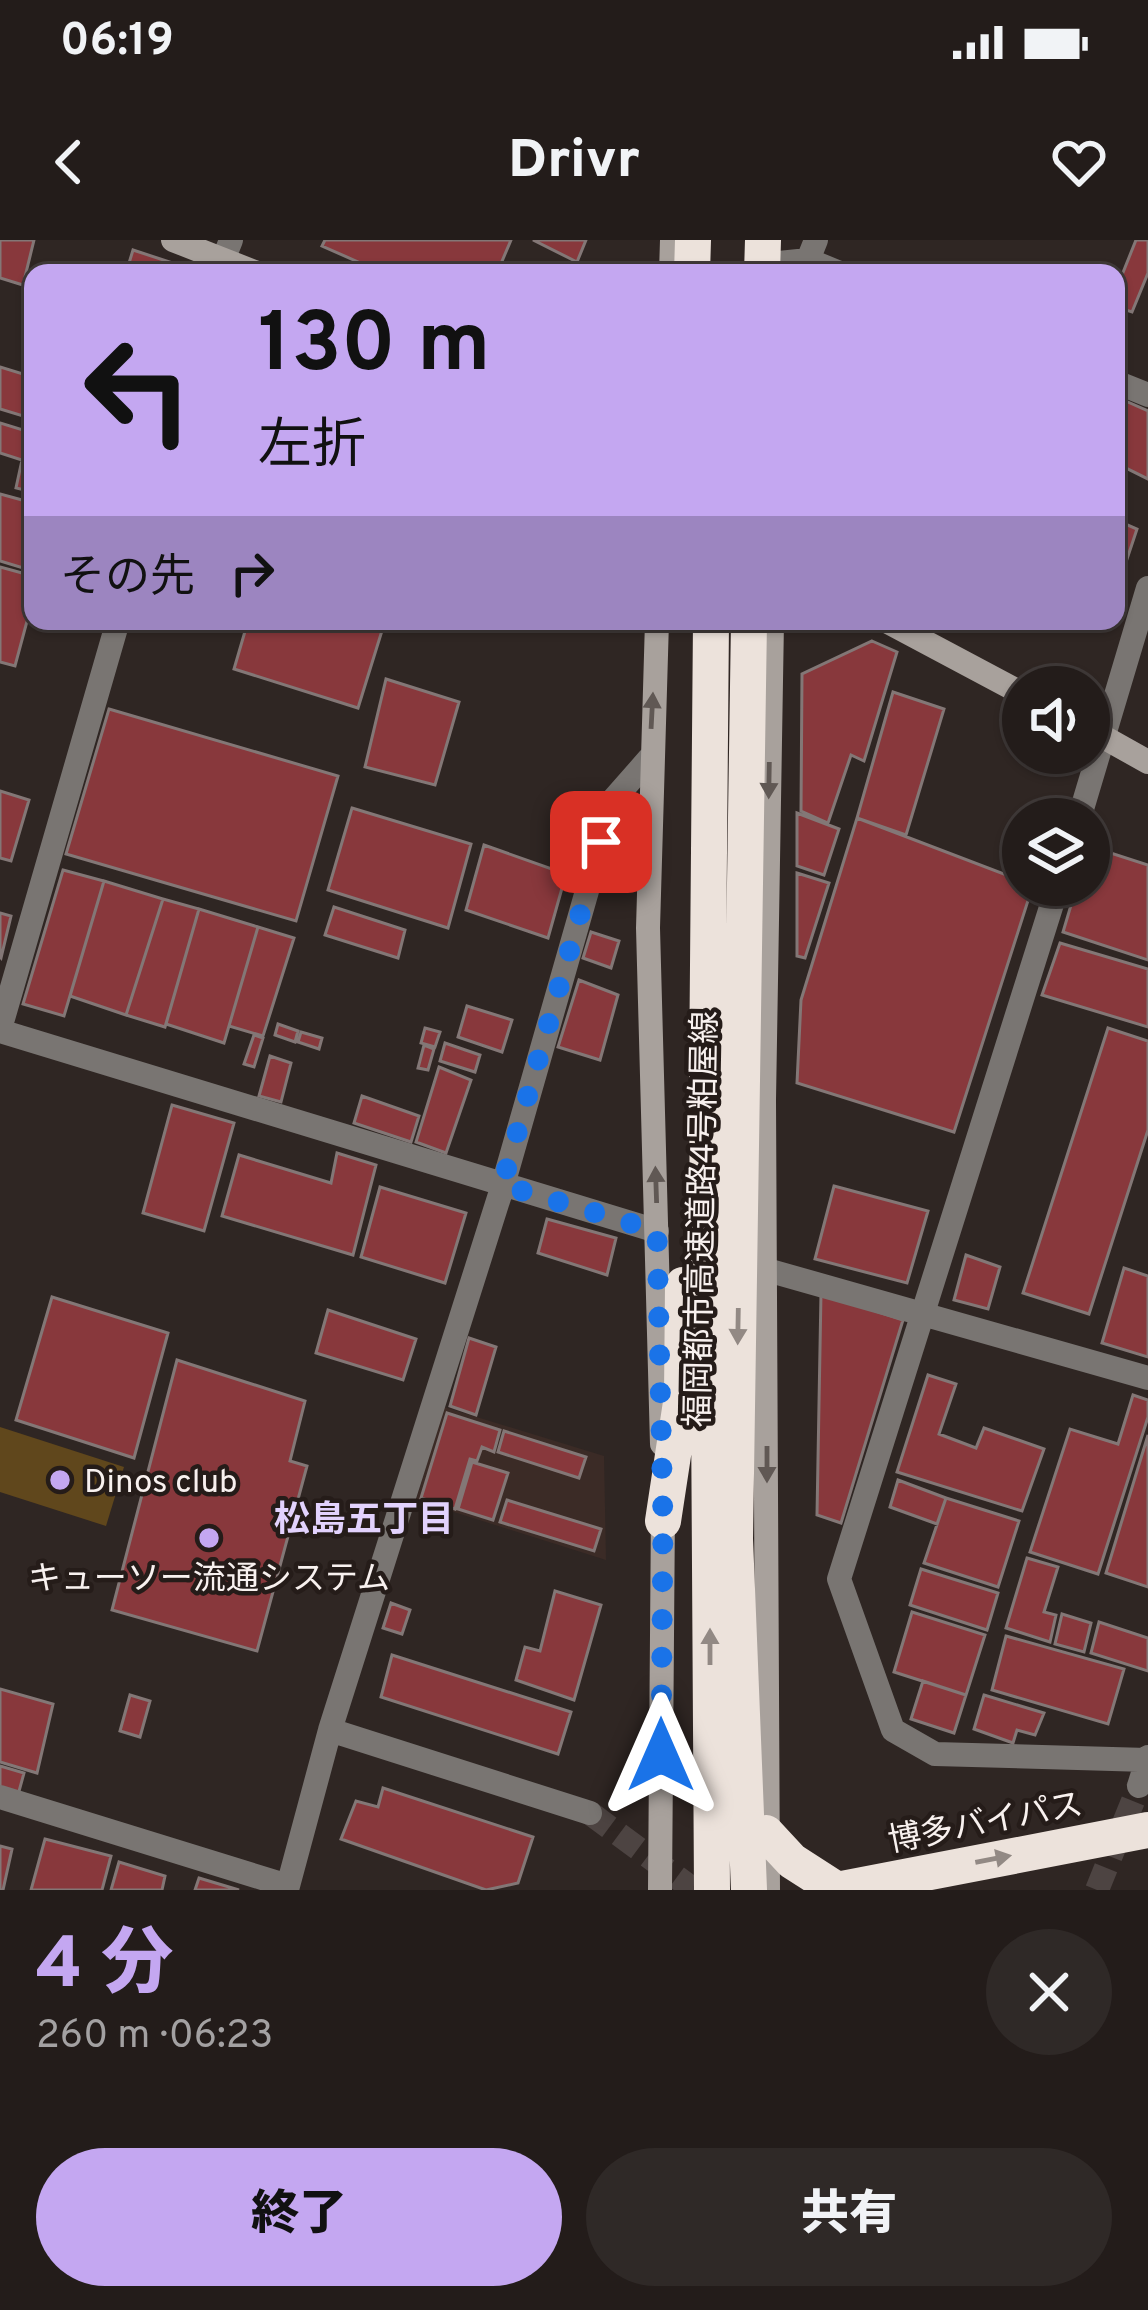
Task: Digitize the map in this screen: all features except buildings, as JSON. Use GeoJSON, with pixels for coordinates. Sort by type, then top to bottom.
{"type":"FeatureCollection","features":[{"type":"Feature","properties":{"kind":"highway"},"geometry":{"type":"LineString","coordinates":[[663,1521],[682,1396],[688,630]]}},
{"type":"Feature","properties":{"kind":"highway","name":"福岡都市高速道路4号粕屋線"},"geometry":{"type":"LineString","coordinates":[[711,630],[707,1129],[712,1890]]}},
{"type":"Feature","properties":{"kind":"highway","name":"福岡都市高速道路4号粕屋線"},"geometry":{"type":"LineString","coordinates":[[749,630],[735,1540],[749,1890]]}},
{"type":"Feature","properties":{"kind":"highway","name":"博多バイパス"},"geometry":{"type":"LineString","coordinates":[[837,1890],[1148,1830]]}},
{"type":"Feature","properties":{"kind":"highway"},"geometry":{"type":"LineString","coordinates":[[766,1833],[793,1861],[837,1890]]}},
{"type":"Feature","properties":{"kind":"street"},"geometry":{"type":"LineString","coordinates":[[173,240],[224,257]]}},
{"type":"Feature","properties":{"kind":"street"},"geometry":{"type":"LineString","coordinates":[[773,258],[812,250]]}},
{"type":"Feature","properties":{"kind":"street"},"geometry":{"type":"LineString","coordinates":[[1110,696],[1148,588]]}},
{"type":"Feature","properties":{"kind":"street"},"geometry":{"type":"LineString","coordinates":[[115,630],[0,1030],[657,1231]]}},
{"type":"Feature","properties":{"kind":"street"},"geometry":{"type":"LineString","coordinates":[[656,630],[647,928],[663,1521],[660,1890]]}},
{"type":"Feature","properties":{"kind":"street"},"geometry":{"type":"LineString","coordinates":[[768,1890],[764,1100],[772,630]]}},
{"type":"Feature","properties":{"kind":"street"},"geometry":{"type":"LineString","coordinates":[[903,630],[1002,683]]}},
{"type":"Feature","properties":{"kind":"street"},"geometry":{"type":"LineString","coordinates":[[1110,740],[1148,762]]}},
{"type":"Feature","properties":{"kind":"street"},"geometry":{"type":"LineString","coordinates":[[0,1797],[287,1888],[330,1730],[502,1185],[613,800],[649,759]]}},
{"type":"Feature","properties":{"kind":"street"},"geometry":{"type":"LineString","coordinates":[[1051,906],[839,1579],[893,1730],[935,1754],[1148,1758],[1139,1786]]}},
{"type":"Feature","properties":{"kind":"street"},"geometry":{"type":"LineString","coordinates":[[767,1270],[923,1310],[1148,1378]]}},
{"type":"Feature","properties":{"kind":"street"},"geometry":{"type":"LineString","coordinates":[[330,1730],[590,1814]]}},
{"type":"Feature","properties":{"kind":"shaded area"},"geometry":{"type":"Polygon","coordinates":[[[444,1407],[604,1456],[606,1560],[416,1500],[444,1407]]]}},
{"type":"Feature","properties":{"kind":"shaded area","name":"Dinos club"},"geometry":{"type":"Polygon","coordinates":[[[0,1427],[124,1467],[106,1526],[0,1492],[0,1427]]]}},
{"type":"Feature","properties":{"kind":"tunnel"},"geometry":{"type":"LineString","coordinates":[[1097,1890],[1139,1786]]}},
{"type":"Feature","properties":{"kind":"tunnel"},"geometry":{"type":"LineString","coordinates":[[590,1813],[694,1890]]}},
{"type":"Feature","properties":{"kind":"place","name":"Dinos club"},"geometry":{"type":"Point","coordinates":[60,1480]}},
{"type":"Feature","properties":{"kind":"place","name":"キューソー流通システム"},"geometry":{"type":"Point","coordinates":[209,1538]}},
{"type":"Feature","properties":{"kind":"district","name":"松島五丁目"},"geometry":{"type":"Point","coordinates":[364,1518]}},
{"type":"Feature","properties":{"kind":"route"},"geometry":{"type":"LineString","coordinates":[[601,842],[502,1185],[657,1231],[663,1521],[661,1755]]}}]}
